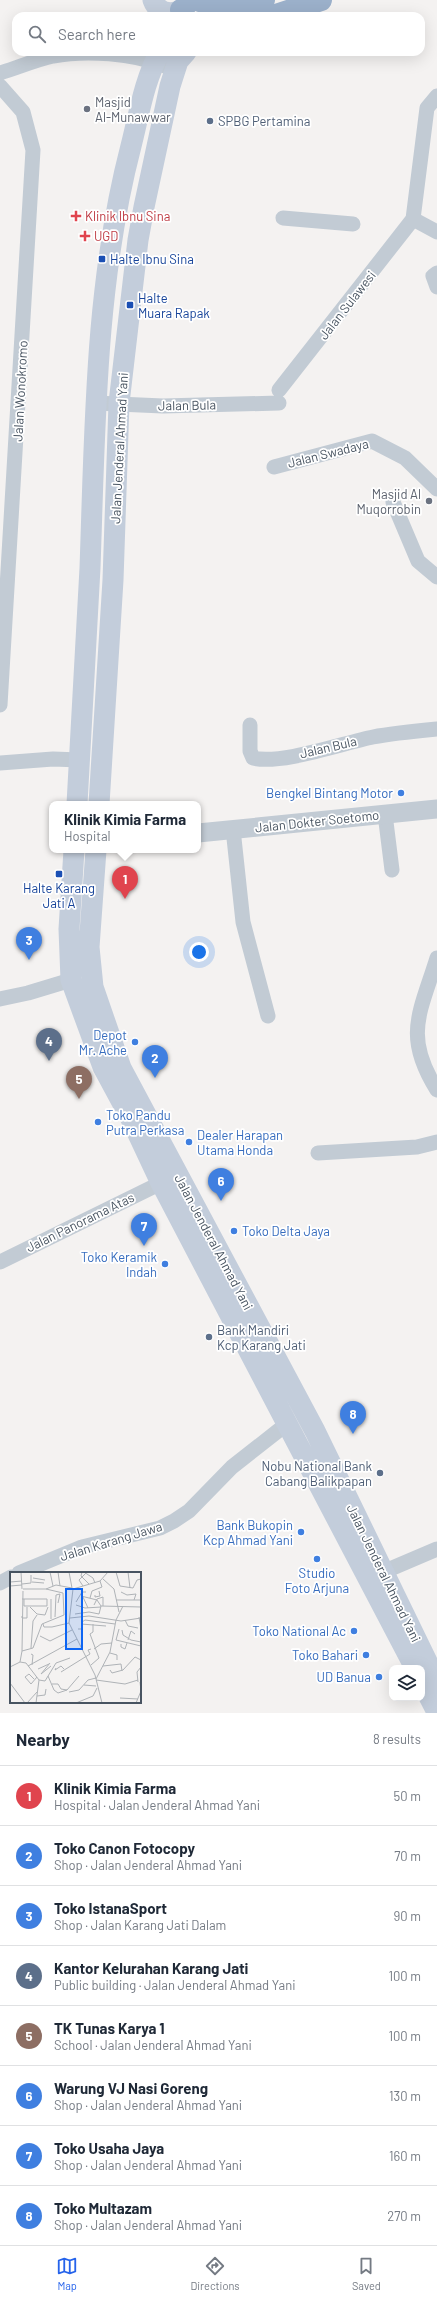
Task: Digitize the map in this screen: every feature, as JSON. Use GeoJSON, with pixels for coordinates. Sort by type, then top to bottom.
{"type":"FeatureCollection","features":[{"type":"Feature","properties":{"kind":"highway"},"geometry":{"type":"LineString","coordinates":[[226,12],[264,0]]}},
{"type":"Feature","properties":{"kind":"highway"},"geometry":{"type":"LineString","coordinates":[[285,12],[321,0]]}},
{"type":"Feature","properties":{"kind":"highway"},"geometry":{"type":"LineString","coordinates":[[188,7],[217,12]]}},
{"type":"Feature","properties":{"kind":"main road"},"geometry":{"type":"LineString","coordinates":[[152,0],[158,9],[164,12]]}},
{"type":"Feature","properties":{"kind":"main road"},"geometry":{"type":"LineString","coordinates":[[152,0],[153,12]]}},
{"type":"Feature","properties":{"kind":"main road"},"geometry":{"type":"LineString","coordinates":[[178,12],[188,7]]}},
{"type":"Feature","properties":{"kind":"main road","name":"Jalan Jenderal Ahmad Yani"},"geometry":{"type":"LineString","coordinates":[[77,801],[95,403],[106,274],[118,201],[129,152],[156,56]]}},
{"type":"Feature","properties":{"kind":"main road","name":"Jalan Jenderal Ahmad Yani"},"geometry":{"type":"LineString","coordinates":[[99,801],[112,580],[118,403],[138,240],[174,69],[182,56]]}},
{"type":"Feature","properties":{"kind":"main road","name":"Jalan Jenderal Ahmad Yani"},"geometry":{"type":"LineString","coordinates":[[74,853],[69,929],[71,980],[103,1067],[131,1119],[161,1183],[288,1423],[412,1665]]}},
{"type":"Feature","properties":{"kind":"main road","name":"Jalan Jenderal Ahmad Yani"},"geometry":{"type":"LineString","coordinates":[[96,853],[89,947],[93,986],[121,1068],[316,1431],[437,1682]]}},
{"type":"Feature","properties":{"kind":"main road"},"geometry":{"type":"LineString","coordinates":[[425,1688],[437,1712]]}},
{"type":"Feature","properties":{"kind":"street"},"geometry":{"type":"LineString","coordinates":[[0,73],[52,56]]}},
{"type":"Feature","properties":{"kind":"street"},"geometry":{"type":"LineString","coordinates":[[157,56],[174,69]]}},
{"type":"Feature","properties":{"kind":"street","name":"Jalan Wonokromo"},"geometry":{"type":"LineString","coordinates":[[0,86],[24,112],[33,150],[0,705]]}},
{"type":"Feature","properties":{"kind":"street"},"geometry":{"type":"LineString","coordinates":[[437,96],[427,108],[413,219],[437,232]]}},
{"type":"Feature","properties":{"kind":"street"},"geometry":{"type":"LineString","coordinates":[[283,218],[353,224]]}},
{"type":"Feature","properties":{"kind":"street","name":"Jalan Sulawesi"},"geometry":{"type":"LineString","coordinates":[[279,396],[413,219]]}},
{"type":"Feature","properties":{"kind":"street"},"geometry":{"type":"LineString","coordinates":[[437,273],[433,276],[437,287]]}},
{"type":"Feature","properties":{"kind":"street","name":"Jalan Bula"},"geometry":{"type":"LineString","coordinates":[[95,403],[163,406],[279,396]]}},
{"type":"Feature","properties":{"kind":"street","name":"Jalan Swadaya"},"geometry":{"type":"LineString","coordinates":[[274,467],[372,441],[405,458],[437,488]]}},
{"type":"Feature","properties":{"kind":"street"},"geometry":{"type":"LineString","coordinates":[[393,502],[416,558],[437,577]]}},
{"type":"Feature","properties":{"kind":"street","name":"Jalan Bula"},"geometry":{"type":"LineString","coordinates":[[250,725],[250,752],[253,758],[258,759],[280,758],[375,737],[437,729]]}},
{"type":"Feature","properties":{"kind":"street"},"geometry":{"type":"LineString","coordinates":[[0,763],[80,760]]}},
{"type":"Feature","properties":{"kind":"street","name":"Jalan Dokter Soetomo"},"geometry":{"type":"LineString","coordinates":[[201,833],[437,809]]}},
{"type":"Feature","properties":{"kind":"street"},"geometry":{"type":"LineString","coordinates":[[385,814],[392,870]]}},
{"type":"Feature","properties":{"kind":"street"},"geometry":{"type":"LineString","coordinates":[[233,829],[243,922],[268,1016]]}},
{"type":"Feature","properties":{"kind":"street"},"geometry":{"type":"LineString","coordinates":[[437,958],[431,997],[416,1026],[422,1063],[437,1090]]}},
{"type":"Feature","properties":{"kind":"street"},"geometry":{"type":"LineString","coordinates":[[0,998],[28,993],[71,980]]}},
{"type":"Feature","properties":{"kind":"street"},"geometry":{"type":"LineString","coordinates":[[318,1153],[417,1147],[437,1142]]}},
{"type":"Feature","properties":{"kind":"street","name":"Jalan Panorama Atas"},"geometry":{"type":"LineString","coordinates":[[0,1262],[161,1183]]}},
{"type":"Feature","properties":{"kind":"street","name":"Jalan Karang Jawa"},"geometry":{"type":"LineString","coordinates":[[21,1572],[82,1547],[160,1528],[189,1511],[232,1467],[288,1423]]}},
{"type":"Feature","properties":{"kind":"street"},"geometry":{"type":"LineString","coordinates":[[384,1572],[437,1549]]}},
{"type":"Feature","properties":{"kind":"street"},"geometry":{"type":"LineString","coordinates":[[0,1583],[10,1578]]}},
{"type":"Feature","properties":{"kind":"place","name":"Masjid Al-Munawwar"},"geometry":{"type":"Point","coordinates":[87,109]}},
{"type":"Feature","properties":{"kind":"place","name":"SPBG Pertamina"},"geometry":{"type":"Point","coordinates":[210,121]}},
{"type":"Feature","properties":{"kind":"place","name":"Klinik Ibnu Sina"},"geometry":{"type":"Point","coordinates":[76,216]}},
{"type":"Feature","properties":{"kind":"place","name":"UGD"},"geometry":{"type":"Point","coordinates":[85,236]}},
{"type":"Feature","properties":{"kind":"place","name":"Halte Ibnu Sina"},"geometry":{"type":"Point","coordinates":[102,259]}},
{"type":"Feature","properties":{"kind":"place","name":"Halte Muara Rapak"},"geometry":{"type":"Point","coordinates":[130,305]}},
{"type":"Feature","properties":{"kind":"place","name":"Masjid Al Muqorrobin"},"geometry":{"type":"Point","coordinates":[429,501]}},
{"type":"Feature","properties":{"kind":"place","name":"Bengkel Bintang Motor"},"geometry":{"type":"Point","coordinates":[401,793]}},
{"type":"Feature","properties":{"kind":"place","name":"Halte Karang Jati A"},"geometry":{"type":"Point","coordinates":[59,874]}},
{"type":"Feature","properties":{"kind":"place","name":"Klinik Kimia Farma"},"geometry":{"type":"Point","coordinates":[125,899]}},
{"type":"Feature","properties":{"kind":"place","name":"Toko IstanaSport"},"geometry":{"type":"Point","coordinates":[29,960]}},
{"type":"Feature","properties":{"kind":"place","name":"Depot Mr. Ache"},"geometry":{"type":"Point","coordinates":[135,1042]}},
{"type":"Feature","properties":{"kind":"place","name":"Kantor Kelurahan Karang Jati"},"geometry":{"type":"Point","coordinates":[49,1061]}},
{"type":"Feature","properties":{"kind":"place","name":"Toko Canon Fotocopy"},"geometry":{"type":"Point","coordinates":[155,1078]}},
{"type":"Feature","properties":{"kind":"place","name":"TK Tunas Karya 1"},"geometry":{"type":"Point","coordinates":[79,1099]}},
{"type":"Feature","properties":{"kind":"place","name":"Toko Pandu Putra Perkasa"},"geometry":{"type":"Point","coordinates":[98,1122]}},
{"type":"Feature","properties":{"kind":"place","name":"Dealer Harapan Utama Honda"},"geometry":{"type":"Point","coordinates":[189,1142]}},
{"type":"Feature","properties":{"kind":"place","name":"Warung VJ Nasi Goreng"},"geometry":{"type":"Point","coordinates":[221,1201]}},
{"type":"Feature","properties":{"kind":"place","name":"Toko Delta Jaya"},"geometry":{"type":"Point","coordinates":[234,1231]}},
{"type":"Feature","properties":{"kind":"place","name":"Toko Usaha Jaya"},"geometry":{"type":"Point","coordinates":[144,1246]}},
{"type":"Feature","properties":{"kind":"place","name":"Toko Keramik Indah"},"geometry":{"type":"Point","coordinates":[165,1264]}},
{"type":"Feature","properties":{"kind":"place","name":"Bank Mandiri Kcp Karang Jati"},"geometry":{"type":"Point","coordinates":[209,1337]}},
{"type":"Feature","properties":{"kind":"place","name":"Toko Multazam"},"geometry":{"type":"Point","coordinates":[353,1434]}},
{"type":"Feature","properties":{"kind":"place","name":"Nobu National Bank Cabang Balikpapan"},"geometry":{"type":"Point","coordinates":[380,1473]}},
{"type":"Feature","properties":{"kind":"place","name":"Bank Bukopin Kcp Ahmad Yani"},"geometry":{"type":"Point","coordinates":[301,1532]}},
{"type":"Feature","properties":{"kind":"place","name":"Studio Foto Arjuna"},"geometry":{"type":"Point","coordinates":[317,1559]}},
{"type":"Feature","properties":{"kind":"place","name":"Toko National Ac"},"geometry":{"type":"Point","coordinates":[354,1631]}},
{"type":"Feature","properties":{"kind":"place","name":"Toko Bahari"},"geometry":{"type":"Point","coordinates":[366,1655]}},
{"type":"Feature","properties":{"kind":"place","name":"UD Banua"},"geometry":{"type":"Point","coordinates":[379,1677]}}]}
